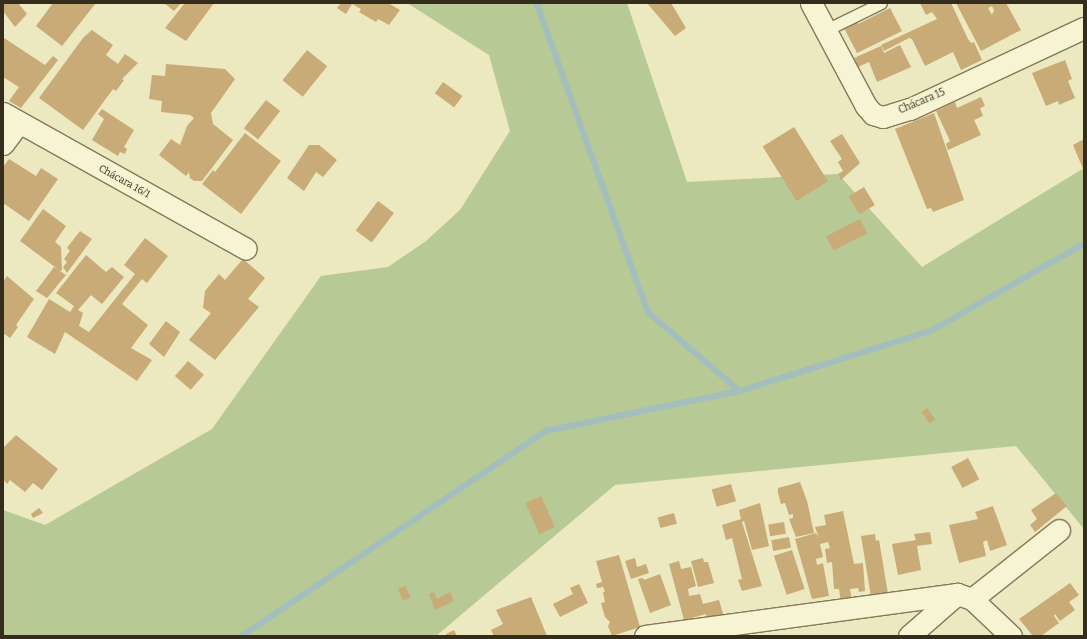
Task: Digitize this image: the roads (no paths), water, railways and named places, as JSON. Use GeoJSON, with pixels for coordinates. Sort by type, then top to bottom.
{"type":"FeatureCollection","features":[{"type":"Feature","properties":{"kind":"street","name":"Chácara 15"},"geometry":{"type":"LineString","coordinates":[[811,3],[866,106],[873,114],[883,116],[910,108],[1084,28]]}},
{"type":"Feature","properties":{"kind":"street"},"geometry":{"type":"LineString","coordinates":[[3,144],[11,118]]}},
{"type":"Feature","properties":{"kind":"street","name":"Chácara 16/1"},"geometry":{"type":"LineString","coordinates":[[11,118],[246,249]]}},
{"type":"Feature","properties":{"kind":"street"},"geometry":{"type":"LineString","coordinates":[[909,636],[1059,530]]}},
{"type":"Feature","properties":{"kind":"street"},"geometry":{"type":"LineString","coordinates":[[645,636],[965,597],[1011,636]]}},
{"type":"Feature","properties":{"kind":"lane"},"geometry":{"type":"LineString","coordinates":[[826,30],[881,3]]}},
{"type":"Feature","properties":{"kind":"waterway"},"geometry":{"type":"LineString","coordinates":[[537,3],[648,312],[740,391]]}},
{"type":"Feature","properties":{"kind":"waterway"},"geometry":{"type":"LineString","coordinates":[[242,636],[546,431],[740,391],[933,330],[1084,244]]}}]}
